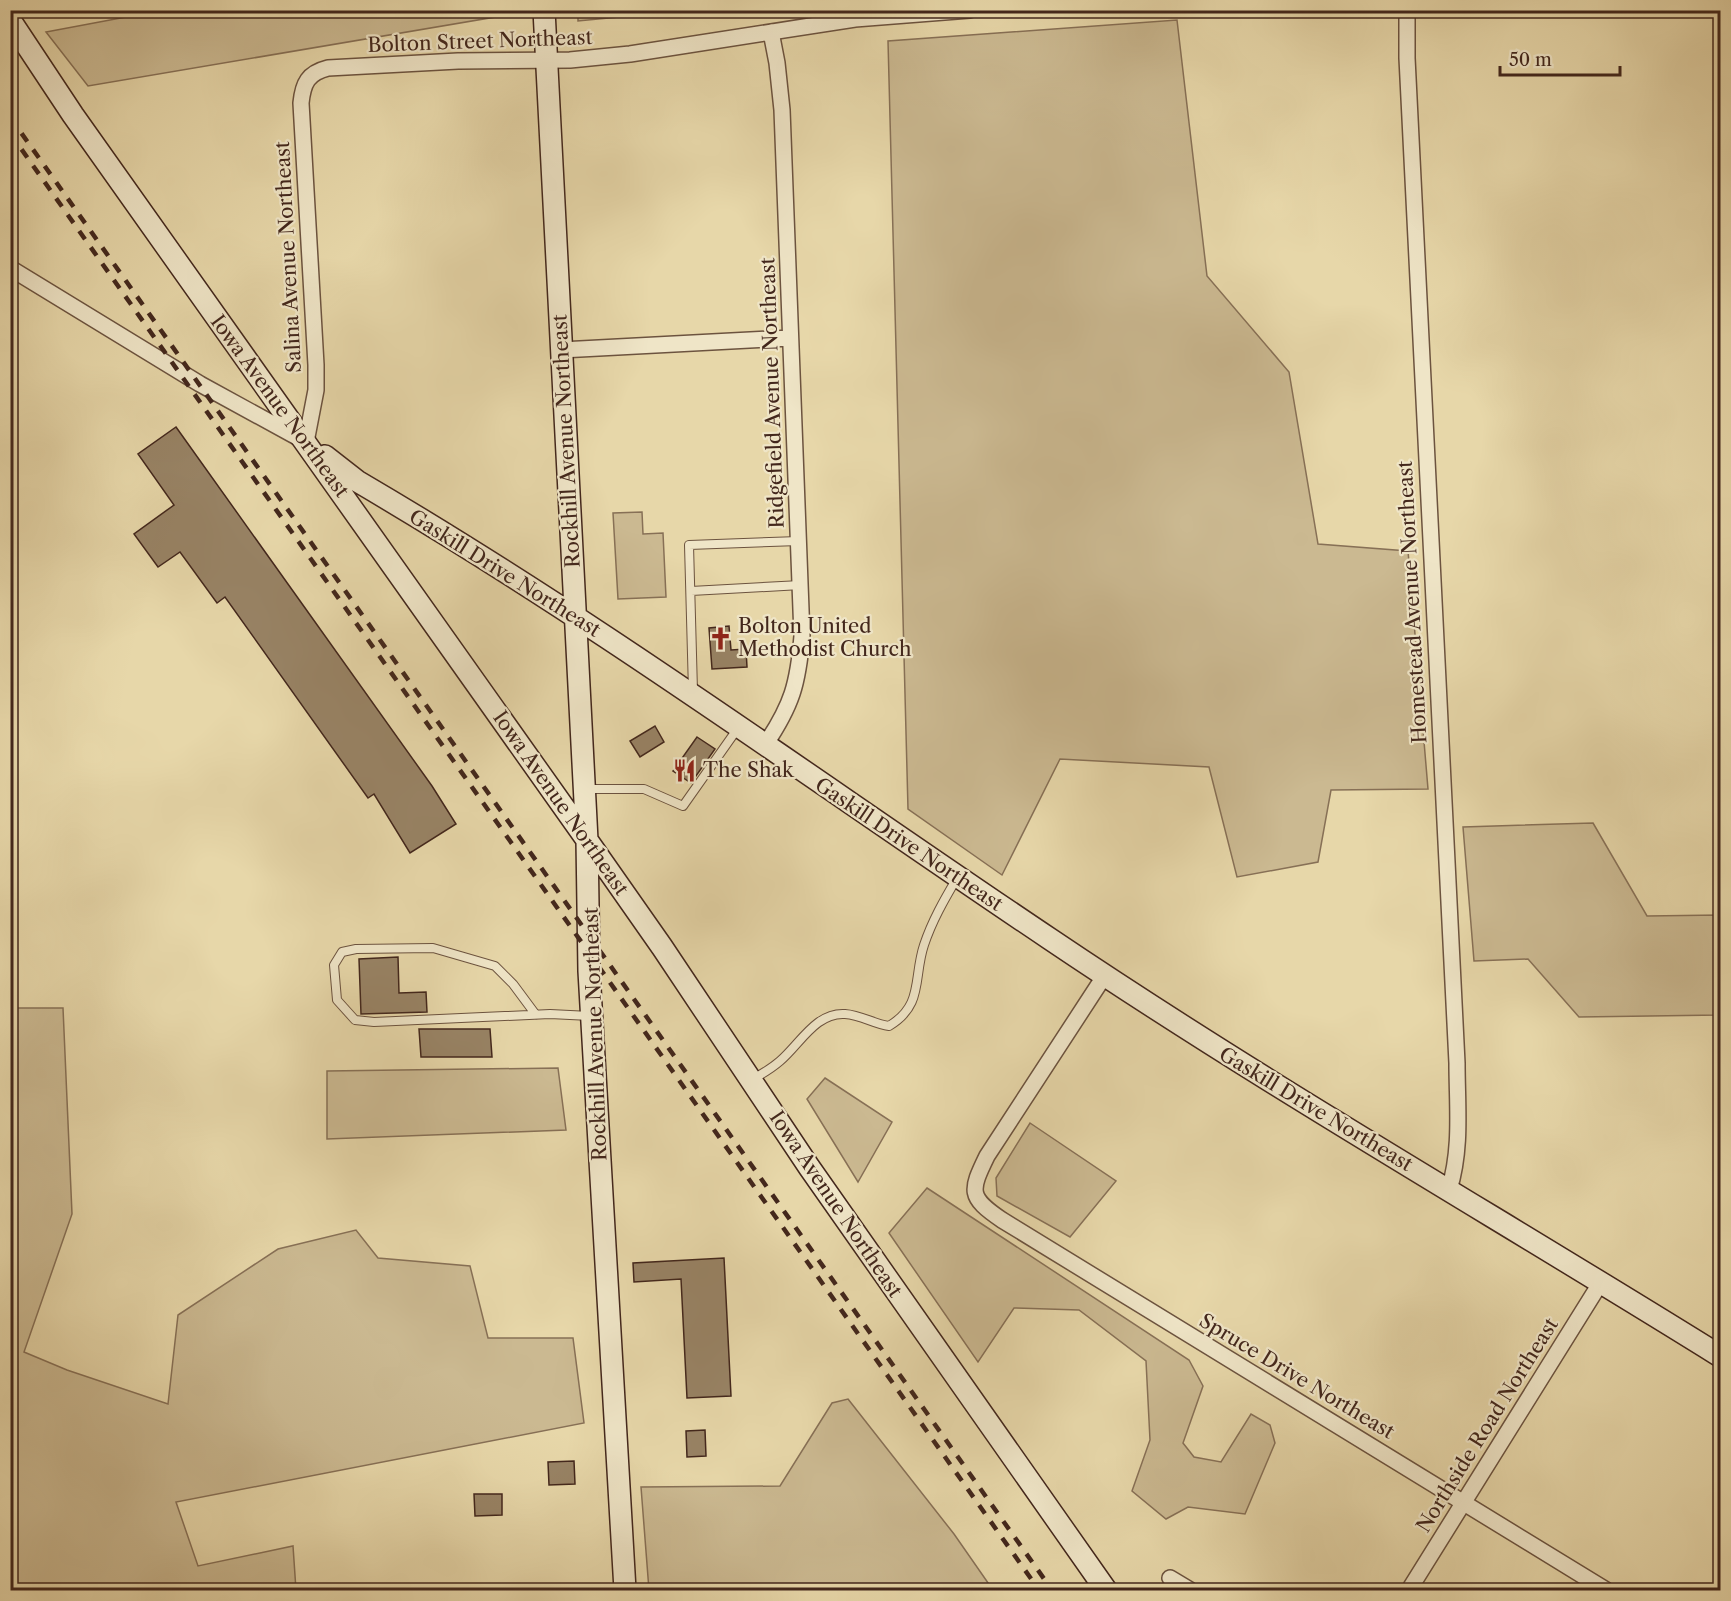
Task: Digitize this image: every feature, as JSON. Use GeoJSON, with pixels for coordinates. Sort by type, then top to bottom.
{"type":"FeatureCollection","features":[{"type":"Feature","properties":{"kind":"main road","name":"Rockhill Avenue Northeast"},"geometry":{"type":"LineString","coordinates":[[544,10],[587,840],[591,1017],[625,1590]]}},
{"type":"Feature","properties":{"kind":"main road","name":"Iowa Avenue Northeast"},"geometry":{"type":"LineString","coordinates":[[10,20],[73,114],[587,840],[940,1355],[1106,1590]]}},
{"type":"Feature","properties":{"kind":"main road","name":"Gaskill Drive Northeast"},"geometry":{"type":"LineString","coordinates":[[306,442],[357,481],[575,617],[958,877],[1244,1065],[1720,1356]]}},
{"type":"Feature","properties":{"kind":"street","name":"Bolton Street Northeast"},"geometry":{"type":"LineString","coordinates":[[313,73],[328,68],[458,61],[546,60],[630,54],[855,19],[970,10]]}},
{"type":"Feature","properties":{"kind":"street","name":"Homestead Avenue Northeast"},"geometry":{"type":"LineString","coordinates":[[1407,10],[1407,58],[1457,1063],[1458,1149],[1449,1190]]}},
{"type":"Feature","properties":{"kind":"street","name":"Ridgefield Avenue Northeast"},"geometry":{"type":"LineString","coordinates":[[765,745],[790,704],[800,671],[802,636],[782,110],[771,32]]}},
{"type":"Feature","properties":{"kind":"street","name":"Salina Avenue Northeast"},"geometry":{"type":"LineString","coordinates":[[306,442],[316,390],[316,365],[301,103],[303,87],[313,73]]}},
{"type":"Feature","properties":{"kind":"street","name":"Gaskill Drive Northeast"},"geometry":{"type":"LineString","coordinates":[[10,268],[200,384],[306,442]]}},
{"type":"Feature","properties":{"kind":"street"},"geometry":{"type":"LineString","coordinates":[[561,350],[790,338]]}},
{"type":"Feature","properties":{"kind":"street","name":"Spruce Drive Northeast"},"geometry":{"type":"LineString","coordinates":[[1105,975],[987,1156],[975,1180],[974,1190],[977,1198],[986,1209],[1002,1220],[1606,1590]]}},
{"type":"Feature","properties":{"kind":"street","name":"Northside Road Northeast"},"geometry":{"type":"LineString","coordinates":[[1409,1590],[1601,1282]]}},
{"type":"Feature","properties":{"kind":"street"},"geometry":{"type":"LineString","coordinates":[[1170,1578],[1190,1590]]}},
{"type":"Feature","properties":{"kind":"lane"},"geometry":{"type":"LineString","coordinates":[[693,696],[689,545],[799,541]]}},
{"type":"Feature","properties":{"kind":"lane"},"geometry":{"type":"LineString","coordinates":[[690,591],[801,585]]}},
{"type":"Feature","properties":{"kind":"lane"},"geometry":{"type":"LineString","coordinates":[[583,789],[644,789],[682,806],[739,727]]}},
{"type":"Feature","properties":{"kind":"lane"},"geometry":{"type":"LineString","coordinates":[[751,1081],[780,1061],[795,1044],[827,1016],[844,1013],[889,1026],[897,1022],[911,1007],[923,947],[942,902],[958,877]]}},
{"type":"Feature","properties":{"kind":"lane"},"geometry":{"type":"LineString","coordinates":[[536,1015],[513,984],[495,966],[455,953],[433,948],[356,949],[342,952],[334,965],[337,1000],[355,1020],[374,1022],[536,1015],[591,1017]]}},
{"type":"Feature","properties":{"kind":"shaded area"},"geometry":{"type":"Polygon","coordinates":[[[507,10],[507,15],[88,86],[46,32],[158,11],[507,10]]]}},
{"type":"Feature","properties":{"kind":"shaded area"},"geometry":{"type":"Polygon","coordinates":[[[578,10],[682,10],[682,11],[578,21],[578,10]]]}},
{"type":"Feature","properties":{"kind":"shaded area"},"geometry":{"type":"Polygon","coordinates":[[[1177,20],[1207,276],[1289,372],[1318,544],[1408,551],[1428,789],[1331,790],[1318,862],[1237,877],[1209,767],[1060,759],[1002,875],[908,809],[888,41],[1177,20]]]}},
{"type":"Feature","properties":{"kind":"shaded area"},"geometry":{"type":"Polygon","coordinates":[[[642,512],[643,534],[663,533],[666,597],[618,599],[613,513],[642,512]]]}},
{"type":"Feature","properties":{"kind":"shaded area"},"geometry":{"type":"Polygon","coordinates":[[[1593,823],[1647,916],[1720,915],[1720,1015],[1579,1017],[1528,959],[1474,961],[1463,827],[1593,823]]]}},
{"type":"Feature","properties":{"kind":"shaded area"},"geometry":{"type":"Polygon","coordinates":[[[11,1008],[63,1008],[72,1214],[24,1352],[67,1370],[168,1404],[178,1315],[278,1249],[356,1230],[378,1258],[470,1266],[488,1338],[573,1338],[584,1423],[176,1502],[198,1566],[293,1546],[296,1590],[11,1590],[11,1008]]]}},
{"type":"Feature","properties":{"kind":"shaded area"},"geometry":{"type":"Polygon","coordinates":[[[558,1068],[566,1130],[327,1139],[327,1071],[558,1068]]]}},
{"type":"Feature","properties":{"kind":"shaded area"},"geometry":{"type":"Polygon","coordinates":[[[825,1078],[892,1122],[858,1182],[807,1099],[825,1078]]]}},
{"type":"Feature","properties":{"kind":"shaded area"},"geometry":{"type":"Polygon","coordinates":[[[1030,1123],[1116,1181],[1070,1237],[997,1196],[996,1178],[1030,1123]]]}},
{"type":"Feature","properties":{"kind":"shaded area"},"geometry":{"type":"Polygon","coordinates":[[[927,1188],[1189,1360],[1203,1386],[1183,1443],[1194,1457],[1221,1462],[1251,1414],[1270,1425],[1275,1443],[1245,1514],[1188,1507],[1166,1519],[1132,1491],[1150,1440],[1146,1361],[1079,1310],[1014,1308],[978,1362],[889,1233],[927,1188]]]}},
{"type":"Feature","properties":{"kind":"shaded area"},"geometry":{"type":"Polygon","coordinates":[[[848,1399],[954,1534],[993,1590],[649,1590],[641,1487],[780,1486],[832,1403],[848,1399]]]}},
{"type":"Feature","properties":{"kind":"building"},"geometry":{"type":"Polygon","coordinates":[[[176,427],[432,786],[456,824],[410,853],[374,794],[368,798],[225,597],[217,603],[180,552],[158,567],[134,534],[174,505],[138,454],[176,427]]]}},
{"type":"Feature","properties":{"kind":"building","name":"Bolton United Methodist Church"},"geometry":{"type":"Polygon","coordinates":[[[729,626],[731,650],[746,649],[747,667],[712,669],[709,628],[729,626]]]}},
{"type":"Feature","properties":{"kind":"building"},"geometry":{"type":"Polygon","coordinates":[[[655,726],[664,742],[640,757],[630,741],[655,726]]]}},
{"type":"Feature","properties":{"kind":"building"},"geometry":{"type":"Polygon","coordinates":[[[697,737],[715,749],[691,783],[673,771],[697,737]]]}},
{"type":"Feature","properties":{"kind":"building"},"geometry":{"type":"Polygon","coordinates":[[[398,957],[399,993],[426,992],[427,1012],[361,1014],[359,959],[398,957]]]}},
{"type":"Feature","properties":{"kind":"building"},"geometry":{"type":"Polygon","coordinates":[[[419,1029],[490,1029],[492,1057],[421,1057],[419,1029]]]}},
{"type":"Feature","properties":{"kind":"building"},"geometry":{"type":"Polygon","coordinates":[[[724,1258],[731,1396],[687,1398],[681,1279],[634,1282],[633,1263],[724,1258]]]}},
{"type":"Feature","properties":{"kind":"building"},"geometry":{"type":"Polygon","coordinates":[[[705,1430],[706,1456],[687,1457],[686,1431],[705,1430]]]}},
{"type":"Feature","properties":{"kind":"building"},"geometry":{"type":"Polygon","coordinates":[[[574,1461],[575,1484],[549,1485],[548,1462],[574,1461]]]}},
{"type":"Feature","properties":{"kind":"building"},"geometry":{"type":"Polygon","coordinates":[[[474,1494],[502,1494],[502,1515],[475,1516],[474,1494]]]}},
{"type":"Feature","properties":{"kind":"railway"},"geometry":{"type":"LineString","coordinates":[[10,117],[1052,1590]]}},
{"type":"Feature","properties":{"kind":"railway"},"geometry":{"type":"LineString","coordinates":[[10,133],[1039,1590]]}},
{"type":"Feature","properties":{"kind":"place","name":"Bolton United Methodist Church"},"geometry":{"type":"Point","coordinates":[720,638]}},
{"type":"Feature","properties":{"kind":"place","name":"The Shak"},"geometry":{"type":"Point","coordinates":[685,770]}}]}
